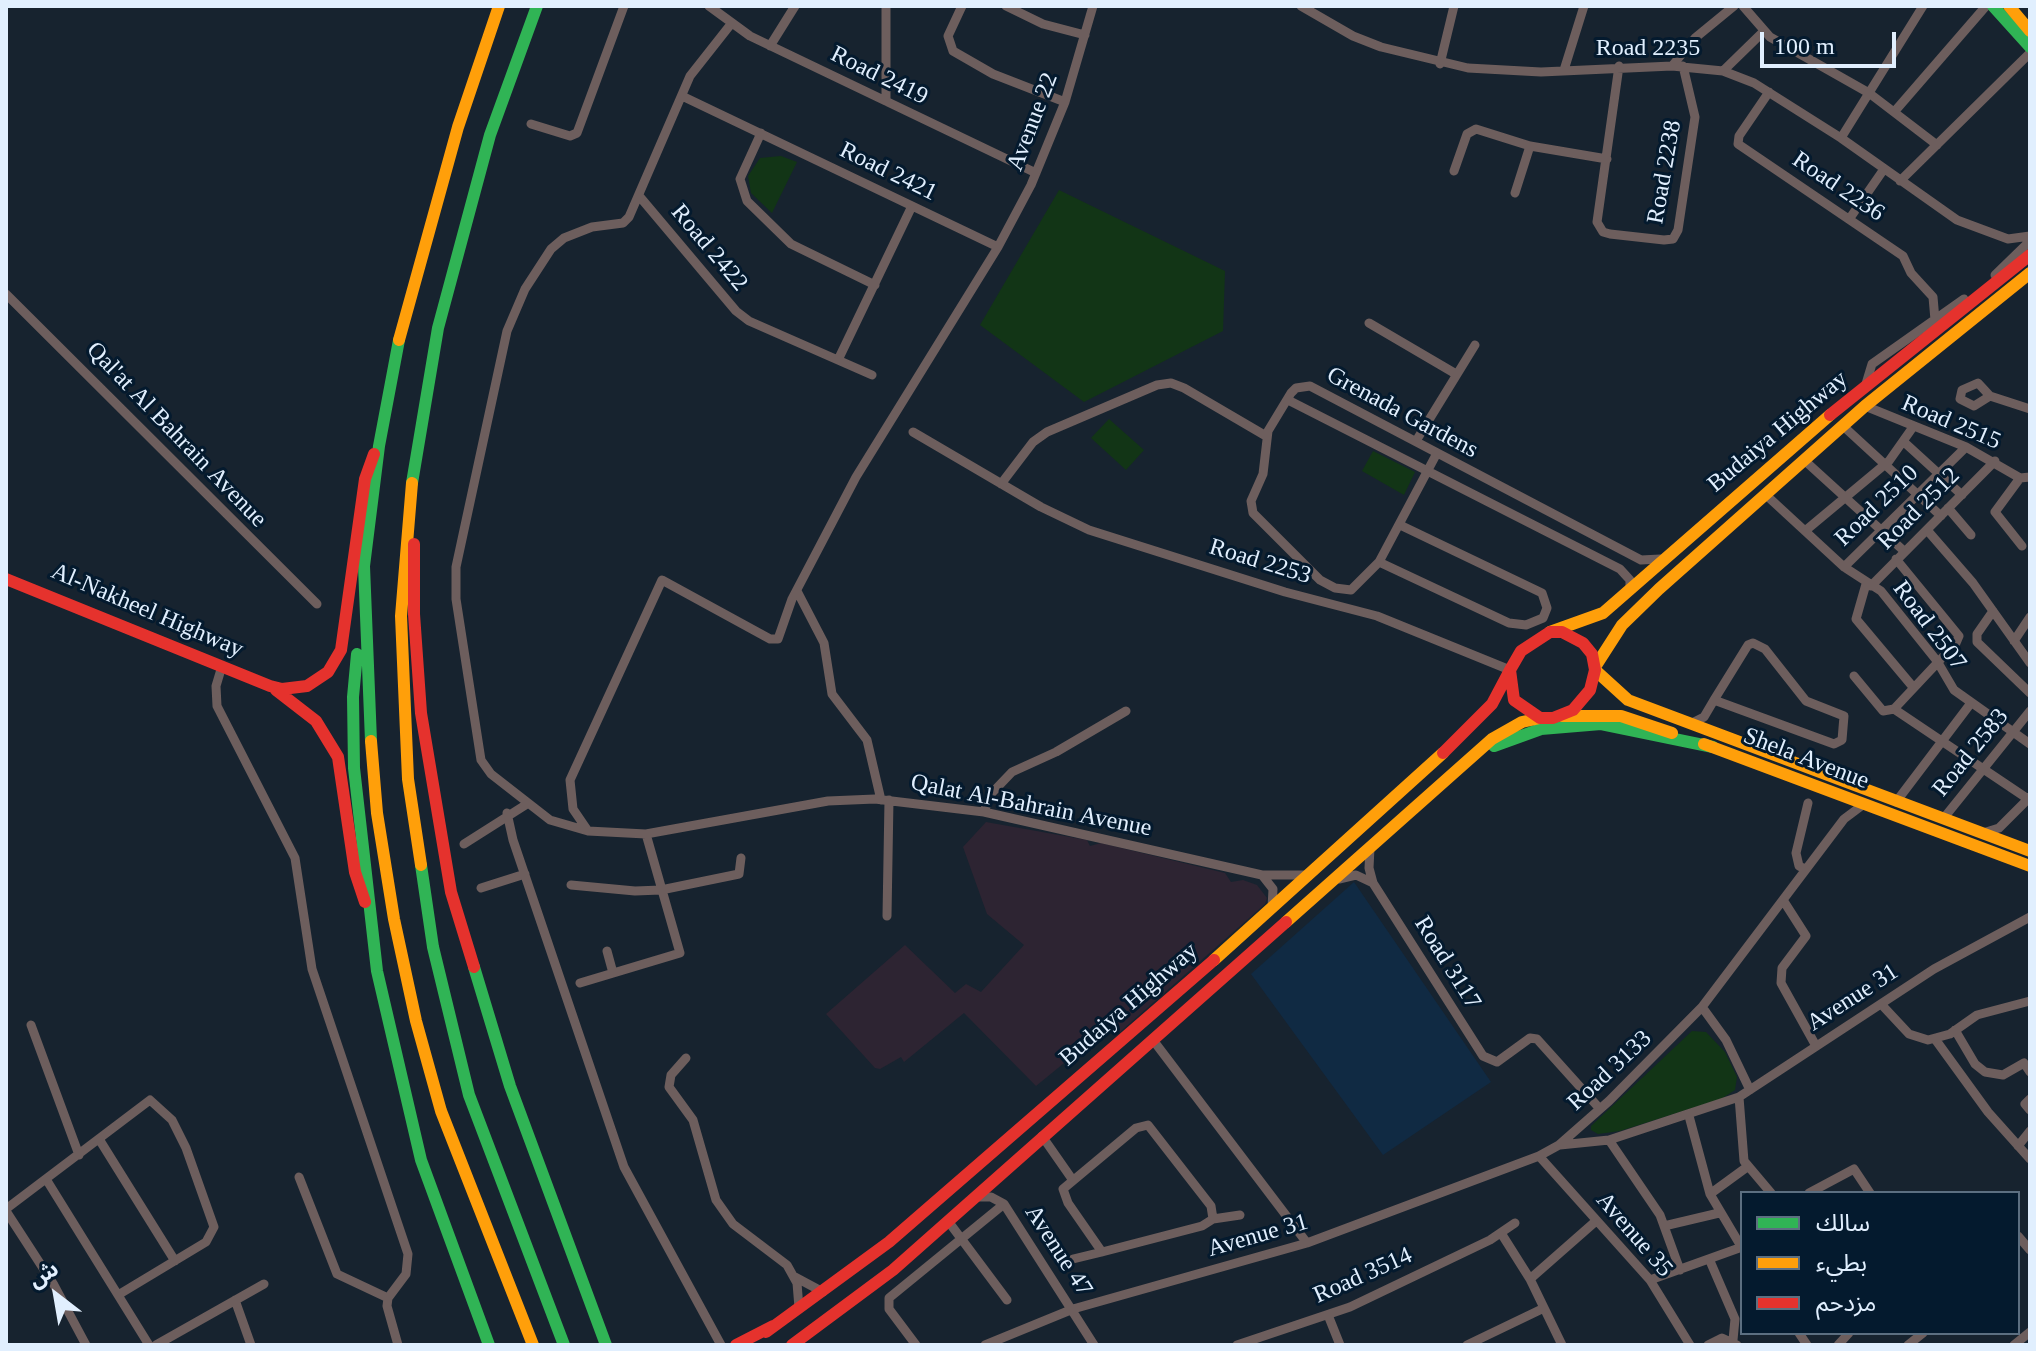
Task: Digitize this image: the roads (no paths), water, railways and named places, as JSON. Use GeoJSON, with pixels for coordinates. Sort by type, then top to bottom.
{"type":"FeatureCollection","features":[{"type":"Feature","properties":{"kind":"main road"},"geometry":{"type":"LineString","coordinates":[[488,1344],[421,1160],[383,1003],[368,909],[354,768],[353,697],[379,446],[403,317],[425,235],[499,6]]}},
{"type":"Feature","properties":{"kind":"main road"},"geometry":{"type":"LineString","coordinates":[[537,6],[490,135],[438,328],[413,472],[402,571],[403,660],[408,779],[429,920],[469,1095],[564,1345]]}},
{"type":"Feature","properties":{"kind":"main road"},"geometry":{"type":"LineString","coordinates":[[1993,6],[2030,47]]}},
{"type":"Feature","properties":{"kind":"main road"},"geometry":{"type":"LineString","coordinates":[[2009,6],[2030,31]]}},
{"type":"Feature","properties":{"kind":"main road","name":"Budaiya Highway"},"geometry":{"type":"LineString","coordinates":[[1550,632],[1592,619],[1630,591],[1803,436],[2024,255]]}},
{"type":"Feature","properties":{"kind":"main road","name":"Budaiya Highway"},"geometry":{"type":"LineString","coordinates":[[1595,669],[1613,638],[1643,604],[1842,425],[2030,275]]}},
{"type":"Feature","properties":{"kind":"main road","name":"Al-Nakheel Highway"},"geometry":{"type":"LineString","coordinates":[[6,579],[84,608],[270,686],[282,689],[307,686],[318,680],[335,662],[343,639],[365,479],[379,446]]}},
{"type":"Feature","properties":{"kind":"main road"},"geometry":{"type":"LineString","coordinates":[[413,472],[414,614],[421,713],[451,892],[510,1086],[606,1345]]}},
{"type":"Feature","properties":{"kind":"main road"},"geometry":{"type":"LineString","coordinates":[[364,573],[366,685],[377,813],[410,992],[441,1111],[533,1345]]}},
{"type":"Feature","properties":{"kind":"main road"},"geometry":{"type":"LineString","coordinates":[[1550,632],[1562,632],[1583,643],[1592,654],[1595,669],[1584,699],[1562,716],[1540,718],[1514,700],[1510,670],[1530,642],[1550,632]]}},
{"type":"Feature","properties":{"kind":"main road","name":"Shela Avenue"},"geometry":{"type":"LineString","coordinates":[[1595,669],[1619,695],[2030,851]]}},
{"type":"Feature","properties":{"kind":"main road","name":"Budaiya Highway"},"geometry":{"type":"LineString","coordinates":[[748,1345],[901,1232],[1272,910],[1473,725],[1492,704],[1510,670]]}},
{"type":"Feature","properties":{"kind":"main road","name":"Al-Nakheel Highway"},"geometry":{"type":"LineString","coordinates":[[270,686],[316,721],[338,757],[355,872],[368,909]]}},
{"type":"Feature","properties":{"kind":"main road","name":"Shela Avenue"},"geometry":{"type":"LineString","coordinates":[[1562,716],[1621,716],[1713,747],[2030,866]]}},
{"type":"Feature","properties":{"kind":"main road","name":"Budaiya Highway"},"geometry":{"type":"LineString","coordinates":[[792,1345],[893,1270],[1475,755],[1509,728],[1540,718]]}},
{"type":"Feature","properties":{"kind":"main road"},"geometry":{"type":"LineString","coordinates":[[1475,755],[1527,733],[1584,724],[1620,727],[1713,747]]}},
{"type":"Feature","properties":{"kind":"main road"},"geometry":{"type":"LineString","coordinates":[[584,1285],[597,1304],[616,1345]]}},
{"type":"Feature","properties":{"kind":"main road"},"geometry":{"type":"LineString","coordinates":[[736,1345],[773,1326]]}},
{"type":"Feature","properties":{"kind":"street"},"geometry":{"type":"LineString","coordinates":[[531,124],[570,136],[577,133],[624,6]]}},
{"type":"Feature","properties":{"kind":"street","name":"Road 2419"},"geometry":{"type":"LineString","coordinates":[[709,6],[731,24],[770,46],[1036,173]]}},
{"type":"Feature","properties":{"kind":"street"},"geometry":{"type":"LineString","coordinates":[[770,46],[795,6]]}},
{"type":"Feature","properties":{"kind":"street"},"geometry":{"type":"LineString","coordinates":[[886,6],[886,101]]}},
{"type":"Feature","properties":{"kind":"street"},"geometry":{"type":"LineString","coordinates":[[962,6],[948,36],[953,51],[993,74],[1065,102]]}},
{"type":"Feature","properties":{"kind":"street","name":"Avenue 22"},"geometry":{"type":"LineString","coordinates":[[588,831],[573,809],[570,780],[662,580],[774,641],[781,635],[797,591],[878,438],[998,247],[1036,173],[1065,102],[1093,6]]}},
{"type":"Feature","properties":{"kind":"street","name":"Road 2235"},"geometry":{"type":"LineString","coordinates":[[1301,6],[1353,36],[1440,64],[1516,71],[1619,66],[1677,66],[1723,71],[1769,92],[1841,138],[1957,220],[2008,239],[2030,238]]}},
{"type":"Feature","properties":{"kind":"street"},"geometry":{"type":"LineString","coordinates":[[1440,64],[1454,6]]}},
{"type":"Feature","properties":{"kind":"street"},"geometry":{"type":"LineString","coordinates":[[1564,70],[1584,6]]}},
{"type":"Feature","properties":{"kind":"street"},"geometry":{"type":"LineString","coordinates":[[1677,66],[1695,38],[1734,6]]}},
{"type":"Feature","properties":{"kind":"street"},"geometry":{"type":"LineString","coordinates":[[1743,6],[1764,31],[1869,93],[1937,145]]}},
{"type":"Feature","properties":{"kind":"street"},"geometry":{"type":"LineString","coordinates":[[1841,138],[1923,6]]}},
{"type":"Feature","properties":{"kind":"street"},"geometry":{"type":"LineString","coordinates":[[1895,111],[1986,6]]}},
{"type":"Feature","properties":{"kind":"street"},"geometry":{"type":"LineString","coordinates":[[1013,8],[1043,24],[1085,35]]}},
{"type":"Feature","properties":{"kind":"street","name":"Road 2422"},"geometry":{"type":"LineString","coordinates":[[481,760],[456,599],[456,567],[507,331],[525,289],[551,249],[564,238],[592,227],[623,223],[629,217],[701,58],[731,24]]}},
{"type":"Feature","properties":{"kind":"street"},"geometry":{"type":"LineString","coordinates":[[1723,71],[1764,31]]}},
{"type":"Feature","properties":{"kind":"street"},"geometry":{"type":"LineString","coordinates":[[1900,181],[2030,53]]}},
{"type":"Feature","properties":{"kind":"street","name":"Road 2238"},"geometry":{"type":"LineString","coordinates":[[1619,66],[1599,228],[1619,235],[1673,239],[1678,230],[1695,117],[1677,66]]}},
{"type":"Feature","properties":{"kind":"street","name":"Road 2236"},"geometry":{"type":"LineString","coordinates":[[1769,92],[1739,136],[1738,144],[1903,256],[1911,273],[1933,297],[1934,327]]}},
{"type":"Feature","properties":{"kind":"street","name":"Road 2421"},"geometry":{"type":"LineString","coordinates":[[682,96],[998,247]]}},
{"type":"Feature","properties":{"kind":"street"},"geometry":{"type":"LineString","coordinates":[[1454,171],[1471,130],[1530,146],[1607,159]]}},
{"type":"Feature","properties":{"kind":"street"},"geometry":{"type":"LineString","coordinates":[[761,133],[740,179],[747,201],[791,244],[875,285]]}},
{"type":"Feature","properties":{"kind":"street"},"geometry":{"type":"LineString","coordinates":[[1515,193],[1530,146]]}},
{"type":"Feature","properties":{"kind":"street"},"geometry":{"type":"LineString","coordinates":[[1850,218],[1884,169]]}},
{"type":"Feature","properties":{"kind":"street","name":"Road 2422"},"geometry":{"type":"LineString","coordinates":[[640,197],[736,311],[749,321],[872,375]]}},
{"type":"Feature","properties":{"kind":"street"},"geometry":{"type":"LineString","coordinates":[[838,360],[912,206]]}},
{"type":"Feature","properties":{"kind":"street"},"geometry":{"type":"LineString","coordinates":[[2008,239],[2024,255],[2030,238]]}},
{"type":"Feature","properties":{"kind":"street","name":"Qal'at Al Bahrain Avenue"},"geometry":{"type":"LineString","coordinates":[[6,294],[317,604]]}},
{"type":"Feature","properties":{"kind":"street"},"geometry":{"type":"LineString","coordinates":[[1369,323],[1456,374]]}},
{"type":"Feature","properties":{"kind":"street"},"geometry":{"type":"LineString","coordinates":[[1416,441],[1475,345]]}},
{"type":"Feature","properties":{"kind":"street"},"geometry":{"type":"LineString","coordinates":[[1001,484],[1033,442],[1047,432],[1157,385],[1171,383],[1184,388],[1266,436]]}},
{"type":"Feature","properties":{"kind":"street","name":"Grenada Gardens"},"geometry":{"type":"LineString","coordinates":[[1630,591],[1630,580],[1620,569],[1426,473],[1288,400],[1296,388],[1310,386],[1645,562],[1656,561],[1684,541]]}},
{"type":"Feature","properties":{"kind":"street","name":"Road 2515"},"geometry":{"type":"LineString","coordinates":[[1990,396],[2030,409]]}},
{"type":"Feature","properties":{"kind":"street","name":"Road 2253"},"geometry":{"type":"LineString","coordinates":[[1288,400],[1266,436],[1265,467],[1251,501],[1253,513],[1313,574],[1343,590],[1358,586],[1379,562],[1437,453]]}},
{"type":"Feature","properties":{"kind":"street","name":"Road 2515"},"geometry":{"type":"LineString","coordinates":[[1865,406],[1966,447],[2025,477],[1995,512],[2022,546]]}},
{"type":"Feature","properties":{"kind":"street"},"geometry":{"type":"LineString","coordinates":[[1842,425],[1919,494],[1971,535]]}},
{"type":"Feature","properties":{"kind":"street"},"geometry":{"type":"LineString","coordinates":[[1805,531],[1885,463],[1913,427]]}},
{"type":"Feature","properties":{"kind":"street","name":"Road 2253"},"geometry":{"type":"LineString","coordinates":[[913,432],[1001,484],[1089,530],[1377,616],[1510,670]]}},
{"type":"Feature","properties":{"kind":"street"},"geometry":{"type":"LineString","coordinates":[[1904,442],[1939,474]]}},
{"type":"Feature","properties":{"kind":"street","name":"Road 2510"},"geometry":{"type":"LineString","coordinates":[[1844,567],[1966,447]]}},
{"type":"Feature","properties":{"kind":"street"},"geometry":{"type":"LineString","coordinates":[[1804,460],[1882,530],[1957,632],[1956,643],[1894,709],[1883,711],[1854,676]]}},
{"type":"Feature","properties":{"kind":"street","name":"Road 2512"},"geometry":{"type":"LineString","coordinates":[[1868,585],[1995,461]]}},
{"type":"Feature","properties":{"kind":"street","name":"Road 2510"},"geometry":{"type":"LineString","coordinates":[[1939,474],[1962,495]]}},
{"type":"Feature","properties":{"kind":"street","name":"Road 2507"},"geometry":{"type":"LineString","coordinates":[[1766,495],[1844,567],[1881,591],[1937,661],[1948,685],[2015,730],[2030,744]]}},
{"type":"Feature","properties":{"kind":"street"},"geometry":{"type":"LineString","coordinates":[[1379,562],[1509,623],[1526,625],[1543,618],[1547,608],[1542,593],[1400,525]]}},
{"type":"Feature","properties":{"kind":"street"},"geometry":{"type":"LineString","coordinates":[[1927,530],[1993,611],[2030,665],[2019,681]]}},
{"type":"Feature","properties":{"kind":"street"},"geometry":{"type":"LineString","coordinates":[[1868,585],[1856,619],[1913,687]]}},
{"type":"Feature","properties":{"kind":"street"},"geometry":{"type":"LineString","coordinates":[[1339,606],[1343,590]]}},
{"type":"Feature","properties":{"kind":"street"},"geometry":{"type":"LineString","coordinates":[[797,591],[824,643],[832,694],[867,740],[885,800],[887,916]]}},
{"type":"Feature","properties":{"kind":"street"},"geometry":{"type":"LineString","coordinates":[[1993,611],[1976,639],[2030,693]]}},
{"type":"Feature","properties":{"kind":"street"},"geometry":{"type":"LineString","coordinates":[[2014,641],[2030,617]]}},
{"type":"Feature","properties":{"kind":"street"},"geometry":{"type":"LineString","coordinates":[[1690,724],[1704,717],[1714,700],[1748,645],[1758,644],[1806,701],[1844,716],[1842,740],[1834,744],[1714,700]]}},
{"type":"Feature","properties":{"kind":"street"},"geometry":{"type":"LineString","coordinates":[[222,666],[216,686],[217,706],[295,858],[312,969],[408,1254],[406,1274],[388,1298],[388,1314],[398,1345]]}},
{"type":"Feature","properties":{"kind":"street"},"geometry":{"type":"LineString","coordinates":[[1896,802],[1971,703]]}},
{"type":"Feature","properties":{"kind":"street"},"geometry":{"type":"LineString","coordinates":[[1894,709],[2029,798],[2003,825],[1983,833]]}},
{"type":"Feature","properties":{"kind":"street"},"geometry":{"type":"LineString","coordinates":[[984,812],[990,795],[1012,772],[1056,752],[1126,711]]}},
{"type":"Feature","properties":{"kind":"street","name":"Road 2583"},"geometry":{"type":"LineString","coordinates":[[1943,819],[2030,711]]}},
{"type":"Feature","properties":{"kind":"street"},"geometry":{"type":"LineString","coordinates":[[1704,717],[1708,731]]}},
{"type":"Feature","properties":{"kind":"street","name":"Qalat Al-Bahrain Avenue"},"geometry":{"type":"LineString","coordinates":[[481,760],[491,774],[550,820],[588,831],[646,834],[828,801],[885,800],[984,812],[1262,875],[1310,875]]}},
{"type":"Feature","properties":{"kind":"street"},"geometry":{"type":"LineString","coordinates":[[1837,794],[1844,806],[1844,819]]}},
{"type":"Feature","properties":{"kind":"street"},"geometry":{"type":"LineString","coordinates":[[1805,869],[1799,866],[1796,853],[1808,803]]}},
{"type":"Feature","properties":{"kind":"street"},"geometry":{"type":"LineString","coordinates":[[464,844],[507,813],[527,804]]}},
{"type":"Feature","properties":{"kind":"street","name":"Road 3133"},"geometry":{"type":"LineString","coordinates":[[1539,1156],[1559,1145],[1600,1109],[1702,1007],[1844,819],[1864,804]]}},
{"type":"Feature","properties":{"kind":"street"},"geometry":{"type":"LineString","coordinates":[[507,813],[624,1167],[722,1344]]}},
{"type":"Feature","properties":{"kind":"street"},"geometry":{"type":"LineString","coordinates":[[2003,825],[2009,843]]}},
{"type":"Feature","properties":{"kind":"street"},"geometry":{"type":"LineString","coordinates":[[580,983],[680,953],[646,834]]}},
{"type":"Feature","properties":{"kind":"street"},"geometry":{"type":"LineString","coordinates":[[1371,844],[1369,868],[1373,883]]}},
{"type":"Feature","properties":{"kind":"street"},"geometry":{"type":"LineString","coordinates":[[571,885],[661,890],[739,874],[741,858]]}},
{"type":"Feature","properties":{"kind":"street"},"geometry":{"type":"LineString","coordinates":[[481,888],[525,874]]}},
{"type":"Feature","properties":{"kind":"street"},"geometry":{"type":"LineString","coordinates":[[1262,875],[1274,894],[1272,910]]}},
{"type":"Feature","properties":{"kind":"street"},"geometry":{"type":"LineString","coordinates":[[1328,884],[1356,875],[1373,883]]}},
{"type":"Feature","properties":{"kind":"street","name":"Road 3117"},"geometry":{"type":"LineString","coordinates":[[1373,883],[1483,1056],[1497,1062],[1530,1038],[1543,1042],[1600,1109]]}},
{"type":"Feature","properties":{"kind":"street"},"geometry":{"type":"LineString","coordinates":[[1783,900],[1806,936],[1782,968],[1781,983],[1816,1046]]}},
{"type":"Feature","properties":{"kind":"street","name":"Avenue 31"},"geometry":{"type":"LineString","coordinates":[[1559,1145],[1609,1140],[1739,1097],[1934,969],[2030,917]]}},
{"type":"Feature","properties":{"kind":"street"},"geometry":{"type":"LineString","coordinates":[[607,951],[613,973]]}},
{"type":"Feature","properties":{"kind":"street"},"geometry":{"type":"LineString","coordinates":[[1881,1004],[1909,1034],[1935,1039],[1977,1015],[2030,1001]]}},
{"type":"Feature","properties":{"kind":"street"},"geometry":{"type":"LineString","coordinates":[[1702,1007],[1726,1040],[1750,1090]]}},
{"type":"Feature","properties":{"kind":"street"},"geometry":{"type":"LineString","coordinates":[[31,1025],[79,1155]]}},
{"type":"Feature","properties":{"kind":"street"},"geometry":{"type":"LineString","coordinates":[[1955,1030],[1975,1064],[1990,1074],[2003,1075],[2027,1068]]}},
{"type":"Feature","properties":{"kind":"street"},"geometry":{"type":"LineString","coordinates":[[1935,1039],[1988,1112],[2030,1159]]}},
{"type":"Feature","properties":{"kind":"street"},"geometry":{"type":"LineString","coordinates":[[1153,1040],[1307,1243]]}},
{"type":"Feature","properties":{"kind":"street"},"geometry":{"type":"LineString","coordinates":[[1949,1059],[1965,1048]]}},
{"type":"Feature","properties":{"kind":"street"},"geometry":{"type":"LineString","coordinates":[[686,1058],[671,1075],[669,1087],[693,1120],[720,1209],[733,1224],[778,1257],[805,1285],[823,1292]]}},
{"type":"Feature","properties":{"kind":"street"},"geometry":{"type":"LineString","coordinates":[[1739,1097],[1747,1167],[1769,1191]]}},
{"type":"Feature","properties":{"kind":"street"},"geometry":{"type":"LineString","coordinates":[[2030,1099],[2025,1104],[2030,1110]]}},
{"type":"Feature","properties":{"kind":"street"},"geometry":{"type":"LineString","coordinates":[[86,1345],[54,1285],[6,1210],[150,1100],[172,1120],[194,1167],[214,1227],[206,1242],[118,1295]]}},
{"type":"Feature","properties":{"kind":"street"},"geometry":{"type":"LineString","coordinates":[[1689,1116],[1710,1194],[1740,1245]]}},
{"type":"Feature","properties":{"kind":"street"},"geometry":{"type":"LineString","coordinates":[[1102,1252],[1063,1189],[1136,1128],[1148,1125],[1211,1206],[1213,1219]]}},
{"type":"Feature","properties":{"kind":"street"},"geometry":{"type":"LineString","coordinates":[[2018,1146],[2030,1131]]}},
{"type":"Feature","properties":{"kind":"street"},"geometry":{"type":"LineString","coordinates":[[1042,1136],[1072,1179]]}},
{"type":"Feature","properties":{"kind":"street"},"geometry":{"type":"LineString","coordinates":[[99,1139],[175,1261]]}},
{"type":"Feature","properties":{"kind":"street"},"geometry":{"type":"LineString","coordinates":[[1609,1140],[1664,1226],[1680,1270]]}},
{"type":"Feature","properties":{"kind":"street"},"geometry":{"type":"LineString","coordinates":[[2018,1146],[2030,1143]]}},
{"type":"Feature","properties":{"kind":"street","name":"Avenue 31"},"geometry":{"type":"LineString","coordinates":[[985,1345],[1073,1309],[1307,1243],[1539,1156]]}},
{"type":"Feature","properties":{"kind":"street","name":"Avenue 35"},"geometry":{"type":"LineString","coordinates":[[1539,1156],[1650,1280],[1690,1345]]}},
{"type":"Feature","properties":{"kind":"street"},"geometry":{"type":"LineString","coordinates":[[1710,1194],[1747,1167]]}},
{"type":"Feature","properties":{"kind":"street"},"geometry":{"type":"LineString","coordinates":[[1813,1191],[1854,1169],[1869,1191]]}},
{"type":"Feature","properties":{"kind":"street"},"geometry":{"type":"LineString","coordinates":[[299,1177],[337,1274],[388,1298]]}},
{"type":"Feature","properties":{"kind":"street"},"geometry":{"type":"LineString","coordinates":[[46,1179],[149,1345]]}},
{"type":"Feature","properties":{"kind":"street","name":"Avenue 47"},"geometry":{"type":"LineString","coordinates":[[976,1197],[991,1197],[1004,1204],[1094,1345]]}},
{"type":"Feature","properties":{"kind":"street"},"geometry":{"type":"LineString","coordinates":[[916,1345],[887,1303],[1004,1204]]}},
{"type":"Feature","properties":{"kind":"street"},"geometry":{"type":"LineString","coordinates":[[1664,1226],[1719,1213]]}},
{"type":"Feature","properties":{"kind":"street"},"geometry":{"type":"LineString","coordinates":[[1073,1259],[1202,1226],[1213,1219],[1240,1215]]}},
{"type":"Feature","properties":{"kind":"street"},"geometry":{"type":"LineString","coordinates":[[948,1221],[1007,1300]]}},
{"type":"Feature","properties":{"kind":"street"},"geometry":{"type":"LineString","coordinates":[[1530,1279],[1596,1221]]}},
{"type":"Feature","properties":{"kind":"street","name":"Road 3514"},"geometry":{"type":"LineString","coordinates":[[1237,1345],[1328,1315],[1501,1233],[1515,1223]]}},
{"type":"Feature","properties":{"kind":"street"},"geometry":{"type":"LineString","coordinates":[[1501,1233],[1530,1279],[1562,1345]]}},
{"type":"Feature","properties":{"kind":"street"},"geometry":{"type":"LineString","coordinates":[[1650,1280],[1740,1249]]}},
{"type":"Feature","properties":{"kind":"street"},"geometry":{"type":"LineString","coordinates":[[1708,1345],[1722,1338],[1735,1342],[1735,1319],[1710,1261]]}},
{"type":"Feature","properties":{"kind":"street"},"geometry":{"type":"LineString","coordinates":[[893,1270],[905,1285]]}},
{"type":"Feature","properties":{"kind":"street"},"geometry":{"type":"LineString","coordinates":[[793,1275],[799,1291],[799,1308]]}},
{"type":"Feature","properties":{"kind":"street"},"geometry":{"type":"LineString","coordinates":[[156,1345],[264,1284]]}},
{"type":"Feature","properties":{"kind":"street"},"geometry":{"type":"LineString","coordinates":[[235,1300],[251,1345]]}},
{"type":"Feature","properties":{"kind":"street"},"geometry":{"type":"LineString","coordinates":[[1467,1345],[1486,1341],[1544,1308]]}},
{"type":"Feature","properties":{"kind":"street"},"geometry":{"type":"LineString","coordinates":[[1328,1315],[1340,1345]]}},
{"type":"Feature","properties":{"kind":"street"},"geometry":{"type":"LineString","coordinates":[[2014,1345],[2030,1332]]}}]}
